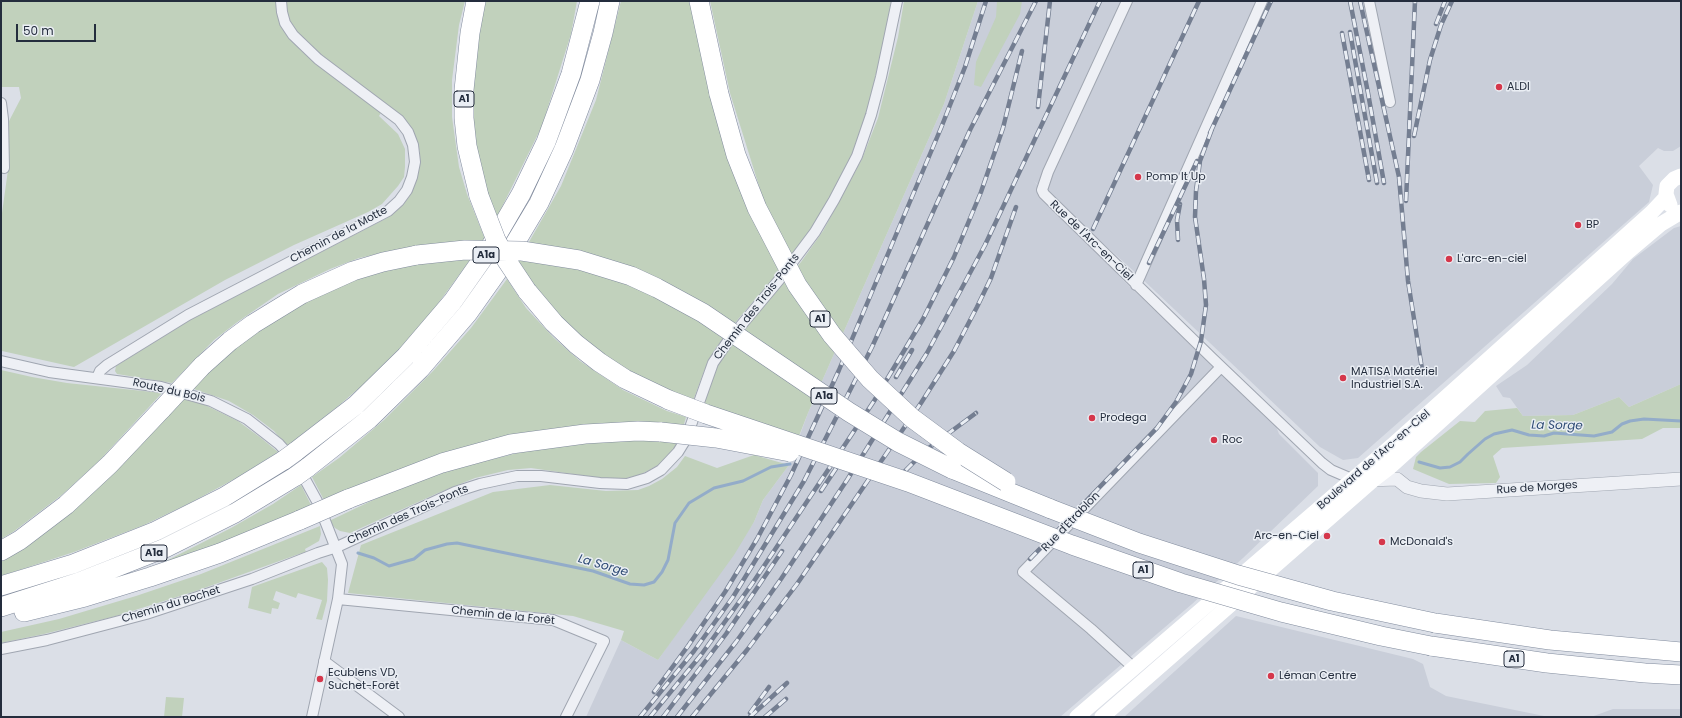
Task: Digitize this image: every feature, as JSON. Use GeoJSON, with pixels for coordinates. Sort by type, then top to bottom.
{"type":"FeatureCollection","features":[{"type":"Feature","properties":{"kind":"highway","name":"A1"},"geometry":{"type":"LineString","coordinates":[[476,1],[466,61],[464,118],[467,146],[479,196],[496,240],[527,291],[554,323],[576,344],[599,362],[625,379],[669,400],[952,499],[1132,567],[1281,612],[1431,646],[1547,663],[1645,673],[1681,675]]}},
{"type":"Feature","properties":{"kind":"highway","name":"A1a"},"geometry":{"type":"LineString","coordinates":[[1,586],[79,562],[156,531],[224,497],[290,456],[356,405],[406,356],[453,301],[486,254],[522,194],[546,142],[571,74],[590,1]]}},
{"type":"Feature","properties":{"kind":"highway","name":"A1a"},"geometry":{"type":"LineString","coordinates":[[1,607],[79,582],[165,548],[235,513],[301,472],[365,423],[416,374],[456,329],[502,265],[539,203],[564,149],[590,80],[610,1]]}},
{"type":"Feature","properties":{"kind":"highway","name":"A1"},"geometry":{"type":"LineString","coordinates":[[699,1],[719,94],[736,155],[760,215],[797,285],[832,335],[870,379],[929,432],[981,467],[1051,509],[1139,543],[1238,575],[1332,601],[1435,622],[1550,640],[1681,652]]}},
{"type":"Feature","properties":{"kind":"highway","name":"A1a"},"geometry":{"type":"LineString","coordinates":[[1,551],[20,540],[66,506],[110,464],[202,366],[230,341],[253,324],[302,294],[353,271],[383,262],[417,255],[465,250],[522,251],[579,260],[631,276],[664,291],[703,313],[825,397],[923,456],[989,485],[1051,509]]}},
{"type":"Feature","properties":{"kind":"highway","name":"A1a"},"geometry":{"type":"LineString","coordinates":[[1,616],[85,597],[135,582],[214,555],[442,463],[512,444],[584,434],[661,432],[739,442],[863,467]]}},
{"type":"Feature","properties":{"kind":"main road"},"geometry":{"type":"LineString","coordinates":[[1681,176],[1674,179],[1667,186],[1666,198],[1672,207],[1681,212]]}},
{"type":"Feature","properties":{"kind":"main road","name":"Boulevard de l'Arc-en-Ciel"},"geometry":{"type":"LineString","coordinates":[[1077,717],[1395,443],[1647,217],[1666,198]]}},
{"type":"Feature","properties":{"kind":"main road","name":"Boulevard de l'Arc-en-Ciel"},"geometry":{"type":"LineString","coordinates":[[1102,717],[1373,480],[1394,473],[1629,251],[1661,224],[1681,212]]}},
{"type":"Feature","properties":{"kind":"street","name":"Chemin de la Motte"},"geometry":{"type":"LineString","coordinates":[[97,378],[100,371],[106,365],[188,315],[388,210],[400,201],[407,190],[415,162],[413,145],[408,132],[399,120],[318,58],[292,35],[285,23],[281,1]]}},
{"type":"Feature","properties":{"kind":"street","name":"Chemin des Trois-Ponts"},"geometry":{"type":"LineString","coordinates":[[337,548],[455,492],[480,484],[517,476],[541,476],[600,483],[627,484],[647,478],[667,465],[678,452],[686,438],[713,363],[728,341],[779,280],[815,232],[834,200],[856,156],[871,115],[881,78],[891,36],[897,1]]}},
{"type":"Feature","properties":{"kind":"street","name":"Rue de l'Arc-en-Ciel"},"geometry":{"type":"LineString","coordinates":[[1127,1],[1048,172],[1042,190],[1044,194],[1136,285],[1262,1]]}},
{"type":"Feature","properties":{"kind":"street"},"geometry":{"type":"LineString","coordinates":[[1368,1],[1390,102]]}},
{"type":"Feature","properties":{"kind":"street"},"geometry":{"type":"LineString","coordinates":[[1,103],[3,119],[4,168]]}},
{"type":"Feature","properties":{"kind":"street"},"geometry":{"type":"LineString","coordinates":[[1136,285],[1322,463],[1331,470],[1352,479],[1373,480]]}},
{"type":"Feature","properties":{"kind":"street","name":"Route du Bois"},"geometry":{"type":"LineString","coordinates":[[1,360],[49,372],[146,384],[189,394],[211,401],[247,419],[279,444],[296,463],[308,483],[337,548]]}},
{"type":"Feature","properties":{"kind":"street","name":"Rue d'Etrablon"},"geometry":{"type":"LineString","coordinates":[[1134,668],[1091,629],[1023,572],[1221,367]]}},
{"type":"Feature","properties":{"kind":"street"},"geometry":{"type":"LineString","coordinates":[[1394,473],[1395,443]]}},
{"type":"Feature","properties":{"kind":"street","name":"Rue de Morges"},"geometry":{"type":"LineString","coordinates":[[1394,473],[1407,487],[1420,491],[1447,494],[1681,479]]}},
{"type":"Feature","properties":{"kind":"street"},"geometry":{"type":"LineString","coordinates":[[1343,507],[1352,479]]}},
{"type":"Feature","properties":{"kind":"street"},"geometry":{"type":"LineString","coordinates":[[312,717],[338,599],[342,564],[337,548]]}},
{"type":"Feature","properties":{"kind":"street","name":"Chemin du Bochet"},"geometry":{"type":"LineString","coordinates":[[1,649],[47,640],[146,614],[252,579],[318,553],[337,548]]}},
{"type":"Feature","properties":{"kind":"street","name":"Chemin de la Forêt"},"geometry":{"type":"LineString","coordinates":[[338,599],[553,620],[604,640],[566,717]]}},
{"type":"Feature","properties":{"kind":"street"},"geometry":{"type":"LineString","coordinates":[[324,662],[399,717]]}},
{"type":"Feature","properties":{"kind":"shaded area"},"geometry":{"type":"Polygon","coordinates":[[[978,1],[1681,1],[1681,146],[1673,151],[1664,151],[1658,148],[1639,166],[1653,185],[1649,202],[1358,458],[1343,460],[1320,447],[1138,275],[1034,181],[1123,280],[1276,426],[1279,434],[1318,473],[1318,486],[1243,558],[1192,604],[1060,717],[586,717],[621,640],[658,660],[754,522],[763,500],[789,465],[808,413],[944,104],[978,1]]]}},
{"type":"Feature","properties":{"kind":"shaded area"},"geometry":{"type":"Polygon","coordinates":[[[1681,226],[1681,384],[1629,407],[1619,397],[1573,415],[1523,416],[1510,398],[1503,397],[1496,386],[1527,365],[1612,284],[1633,259],[1674,228],[1681,226]]]}},
{"type":"Feature","properties":{"kind":"shaded area"},"geometry":{"type":"Polygon","coordinates":[[[1236,616],[1413,659],[1423,664],[1430,687],[1446,696],[1549,717],[1124,717],[1236,616]]]}},
{"type":"Feature","properties":{"kind":"shaded area"},"geometry":{"type":"Polygon","coordinates":[[[1613,709],[1681,709],[1681,717],[1591,717],[1613,709]]]}},
{"type":"Feature","properties":{"kind":"green space"},"geometry":{"type":"Polygon","coordinates":[[[1,1],[465,1],[459,25],[452,80],[452,117],[459,167],[467,194],[487,244],[382,253],[359,258],[330,269],[278,294],[214,340],[172,383],[117,374],[115,371],[116,366],[190,320],[387,218],[402,206],[409,197],[413,187],[420,164],[420,153],[418,145],[385,106],[379,116],[398,134],[405,149],[405,167],[404,177],[382,204],[368,212],[294,245],[225,280],[74,367],[2,351],[2,213],[8,170],[8,123],[21,98],[19,87],[2,87],[1,1]]]}},
{"type":"Feature","properties":{"kind":"green space"},"geometry":{"type":"Polygon","coordinates":[[[484,1],[577,1],[571,34],[542,126],[495,221],[476,152],[472,114],[473,69],[484,1]]]}},
{"type":"Feature","properties":{"kind":"green space"},"geometry":{"type":"Polygon","coordinates":[[[621,1],[691,1],[780,271],[739,318],[715,349],[704,371],[693,401],[647,381],[606,358],[565,324],[535,289],[517,263],[561,186],[596,100],[621,1]]]}},
{"type":"Feature","properties":{"kind":"green space"},"geometry":{"type":"Polygon","coordinates":[[[710,1],[891,1],[885,35],[867,112],[853,152],[830,199],[792,258],[764,202],[730,93],[710,1]]]}},
{"type":"Feature","properties":{"kind":"green space"},"geometry":{"type":"Polygon","coordinates":[[[904,1],[978,1],[944,104],[799,436],[703,405],[717,366],[730,345],[801,262],[823,231],[862,159],[878,118],[898,37],[904,1]]]}},
{"type":"Feature","properties":{"kind":"green space"},"geometry":{"type":"Polygon","coordinates":[[[997,1],[1022,1],[1020,14],[981,87],[974,85],[976,62],[996,17],[997,1]]]}},
{"type":"Feature","properties":{"kind":"green space"},"geometry":{"type":"Polygon","coordinates":[[[473,256],[434,309],[399,349],[365,383],[287,446],[274,431],[253,415],[229,401],[191,388],[238,343],[298,303],[361,277],[420,263],[473,256]]]}},
{"type":"Feature","properties":{"kind":"green space"},"geometry":{"type":"Polygon","coordinates":[[[507,279],[526,308],[554,338],[580,361],[623,390],[667,411],[686,417],[683,428],[596,425],[325,502],[312,477],[339,458],[384,420],[433,371],[471,328],[507,279]]]}},
{"type":"Feature","properties":{"kind":"green space"},"geometry":{"type":"Polygon","coordinates":[[[1,370],[67,383],[162,393],[98,462],[63,494],[13,532],[1,539],[1,370]]]}},
{"type":"Feature","properties":{"kind":"green space"},"geometry":{"type":"Polygon","coordinates":[[[1681,384],[1681,428],[1663,428],[1642,439],[1502,448],[1493,456],[1500,477],[1496,483],[1449,484],[1413,469],[1416,457],[1421,452],[1460,421],[1475,422],[1485,411],[1517,408],[1523,416],[1573,415],[1619,397],[1629,407],[1681,384]]]}},
{"type":"Feature","properties":{"kind":"green space"},"geometry":{"type":"Polygon","coordinates":[[[182,398],[205,405],[238,421],[278,452],[240,476],[190,503],[144,525],[74,552],[1,576],[2,559],[182,398]]]}},
{"type":"Feature","properties":{"kind":"green space"},"geometry":{"type":"Polygon","coordinates":[[[651,439],[678,441],[673,450],[660,464],[640,475],[627,478],[607,479],[531,468],[508,470],[475,478],[350,533],[340,531],[329,521],[390,492],[456,468],[534,449],[583,442],[651,439]]]}},
{"type":"Feature","properties":{"kind":"green space"},"geometry":{"type":"Polygon","coordinates":[[[754,455],[789,465],[763,500],[754,522],[734,555],[658,660],[621,640],[624,631],[573,616],[348,593],[361,545],[493,492],[550,485],[606,491],[638,490],[662,479],[677,467],[685,456],[717,468],[754,455]]]}},
{"type":"Feature","properties":{"kind":"green space"},"geometry":{"type":"Polygon","coordinates":[[[301,485],[312,507],[167,564],[166,561],[231,528],[273,504],[301,485]]]}},
{"type":"Feature","properties":{"kind":"green space"},"geometry":{"type":"Polygon","coordinates":[[[320,526],[321,534],[319,541],[305,549],[306,552],[196,591],[116,616],[1,643],[1,632],[59,619],[136,596],[201,574],[320,526]]]}},
{"type":"Feature","properties":{"kind":"green space"},"geometry":{"type":"Polygon","coordinates":[[[322,562],[327,568],[328,580],[327,601],[322,620],[316,619],[322,600],[298,593],[296,598],[276,591],[273,600],[280,603],[278,609],[272,608],[271,614],[248,608],[252,587],[322,562]]]}},
{"type":"Feature","properties":{"kind":"green space"},"geometry":{"type":"Polygon","coordinates":[[[166,697],[184,698],[182,717],[164,717],[166,697]]]}},
{"type":"Feature","properties":{"kind":"waterway","name":"La Sorge"},"geometry":{"type":"LineString","coordinates":[[1419,462],[1440,468],[1450,467],[1460,462],[1485,439],[1494,434],[1512,430],[1529,435],[1544,436],[1554,433],[1594,436],[1612,432],[1622,424],[1630,421],[1644,419],[1681,421]]}},
{"type":"Feature","properties":{"kind":"waterway","name":"La Sorge"},"geometry":{"type":"LineString","coordinates":[[358,553],[374,558],[389,566],[414,559],[425,550],[457,543],[593,571],[630,584],[644,585],[654,582],[662,572],[668,560],[675,523],[689,503],[714,488],[743,481],[771,467],[790,464]]}},
{"type":"Feature","properties":{"kind":"railway"},"geometry":{"type":"LineString","coordinates":[[654,692],[725,592],[757,539],[791,475],[839,370],[941,128],[965,67],[986,1]]}},
{"type":"Feature","properties":{"kind":"railway"},"geometry":{"type":"LineString","coordinates":[[640,717],[694,651],[733,597],[804,481],[872,347],[970,130],[1036,1]]}},
{"type":"Feature","properties":{"kind":"railway"},"geometry":{"type":"LineString","coordinates":[[1038,107],[1050,1]]}},
{"type":"Feature","properties":{"kind":"railway"},"geometry":{"type":"LineString","coordinates":[[677,717],[736,642],[781,579],[847,480],[927,353],[985,245],[1100,1]]}},
{"type":"Feature","properties":{"kind":"railway"},"geometry":{"type":"LineString","coordinates":[[1093,229],[1199,1]]}},
{"type":"Feature","properties":{"kind":"railway"},"geometry":{"type":"LineString","coordinates":[[1210,133],[1271,1]]}},
{"type":"Feature","properties":{"kind":"railway"},"geometry":{"type":"LineString","coordinates":[[1350,1],[1384,183]]}},
{"type":"Feature","properties":{"kind":"railway"},"geometry":{"type":"LineString","coordinates":[[1360,1],[1399,177],[1408,281],[1422,369]]}},
{"type":"Feature","properties":{"kind":"railway"},"geometry":{"type":"LineString","coordinates":[[1406,201],[1415,1]]}},
{"type":"Feature","properties":{"kind":"railway"},"geometry":{"type":"LineString","coordinates":[[1436,24],[1445,1]]}},
{"type":"Feature","properties":{"kind":"railway"},"geometry":{"type":"LineString","coordinates":[[1414,136],[1430,60],[1441,25],[1452,1]]}},
{"type":"Feature","properties":{"kind":"railway"},"geometry":{"type":"LineString","coordinates":[[1350,32],[1377,183]]}},
{"type":"Feature","properties":{"kind":"railway"},"geometry":{"type":"LineString","coordinates":[[1342,33],[1369,180]]}},
{"type":"Feature","properties":{"kind":"railway"},"geometry":{"type":"LineString","coordinates":[[650,717],[701,655],[752,584],[874,401],[923,319],[954,257],[981,192],[1003,128],[1022,51]]}},
{"type":"Feature","properties":{"kind":"railway"},"geometry":{"type":"LineString","coordinates":[[1030,559],[1157,428],[1176,402],[1191,374],[1201,341],[1206,305],[1204,279],[1195,217],[1196,191],[1200,161],[1212,129]]}},
{"type":"Feature","properties":{"kind":"railway"},"geometry":{"type":"LineString","coordinates":[[1149,263],[1197,161]]}},
{"type":"Feature","properties":{"kind":"railway"},"geometry":{"type":"LineString","coordinates":[[1178,240],[1177,220],[1180,204]]}},
{"type":"Feature","properties":{"kind":"railway"},"geometry":{"type":"LineString","coordinates":[[692,717],[747,650],[797,584],[921,403],[954,351],[977,307],[991,278],[1016,207]]}},
{"type":"Feature","properties":{"kind":"railway"},"geometry":{"type":"LineString","coordinates":[[896,377],[912,350]]}},
{"type":"Feature","properties":{"kind":"railway"},"geometry":{"type":"LineString","coordinates":[[893,483],[926,450],[976,413]]}},
{"type":"Feature","properties":{"kind":"railway"},"geometry":{"type":"LineString","coordinates":[[821,491],[841,461]]}},
{"type":"Feature","properties":{"kind":"railway"},"geometry":{"type":"LineString","coordinates":[[663,717],[726,634],[782,551]]}},
{"type":"Feature","properties":{"kind":"railway"},"geometry":{"type":"LineString","coordinates":[[750,717],[787,683]]}},
{"type":"Feature","properties":{"kind":"railway"},"geometry":{"type":"LineString","coordinates":[[750,713],[769,687]]}},
{"type":"Feature","properties":{"kind":"railway"},"geometry":{"type":"LineString","coordinates":[[765,717],[786,699]]}},
{"type":"Feature","properties":{"kind":"place","name":"ALDI"},"geometry":{"type":"Point","coordinates":[1499,87]}},
{"type":"Feature","properties":{"kind":"place","name":"Pomp It Up"},"geometry":{"type":"Point","coordinates":[1138,177]}},
{"type":"Feature","properties":{"kind":"place","name":"BP"},"geometry":{"type":"Point","coordinates":[1578,225]}},
{"type":"Feature","properties":{"kind":"place","name":"L'arc-en-ciel"},"geometry":{"type":"Point","coordinates":[1449,259]}},
{"type":"Feature","properties":{"kind":"place","name":"MATISA Matériel Industriel S.A."},"geometry":{"type":"Point","coordinates":[1343,378]}},
{"type":"Feature","properties":{"kind":"place","name":"Prodega"},"geometry":{"type":"Point","coordinates":[1092,418]}},
{"type":"Feature","properties":{"kind":"place","name":"Roc"},"geometry":{"type":"Point","coordinates":[1214,440]}},
{"type":"Feature","properties":{"kind":"place","name":"Arc-en-Ciel"},"geometry":{"type":"Point","coordinates":[1327,536]}},
{"type":"Feature","properties":{"kind":"place","name":"McDonald's"},"geometry":{"type":"Point","coordinates":[1382,542]}},
{"type":"Feature","properties":{"kind":"place","name":"Léman Centre"},"geometry":{"type":"Point","coordinates":[1271,676]}},
{"type":"Feature","properties":{"kind":"place","name":"Ecublens VD, Suchet-Forêt"},"geometry":{"type":"Point","coordinates":[320,679]}}]}
